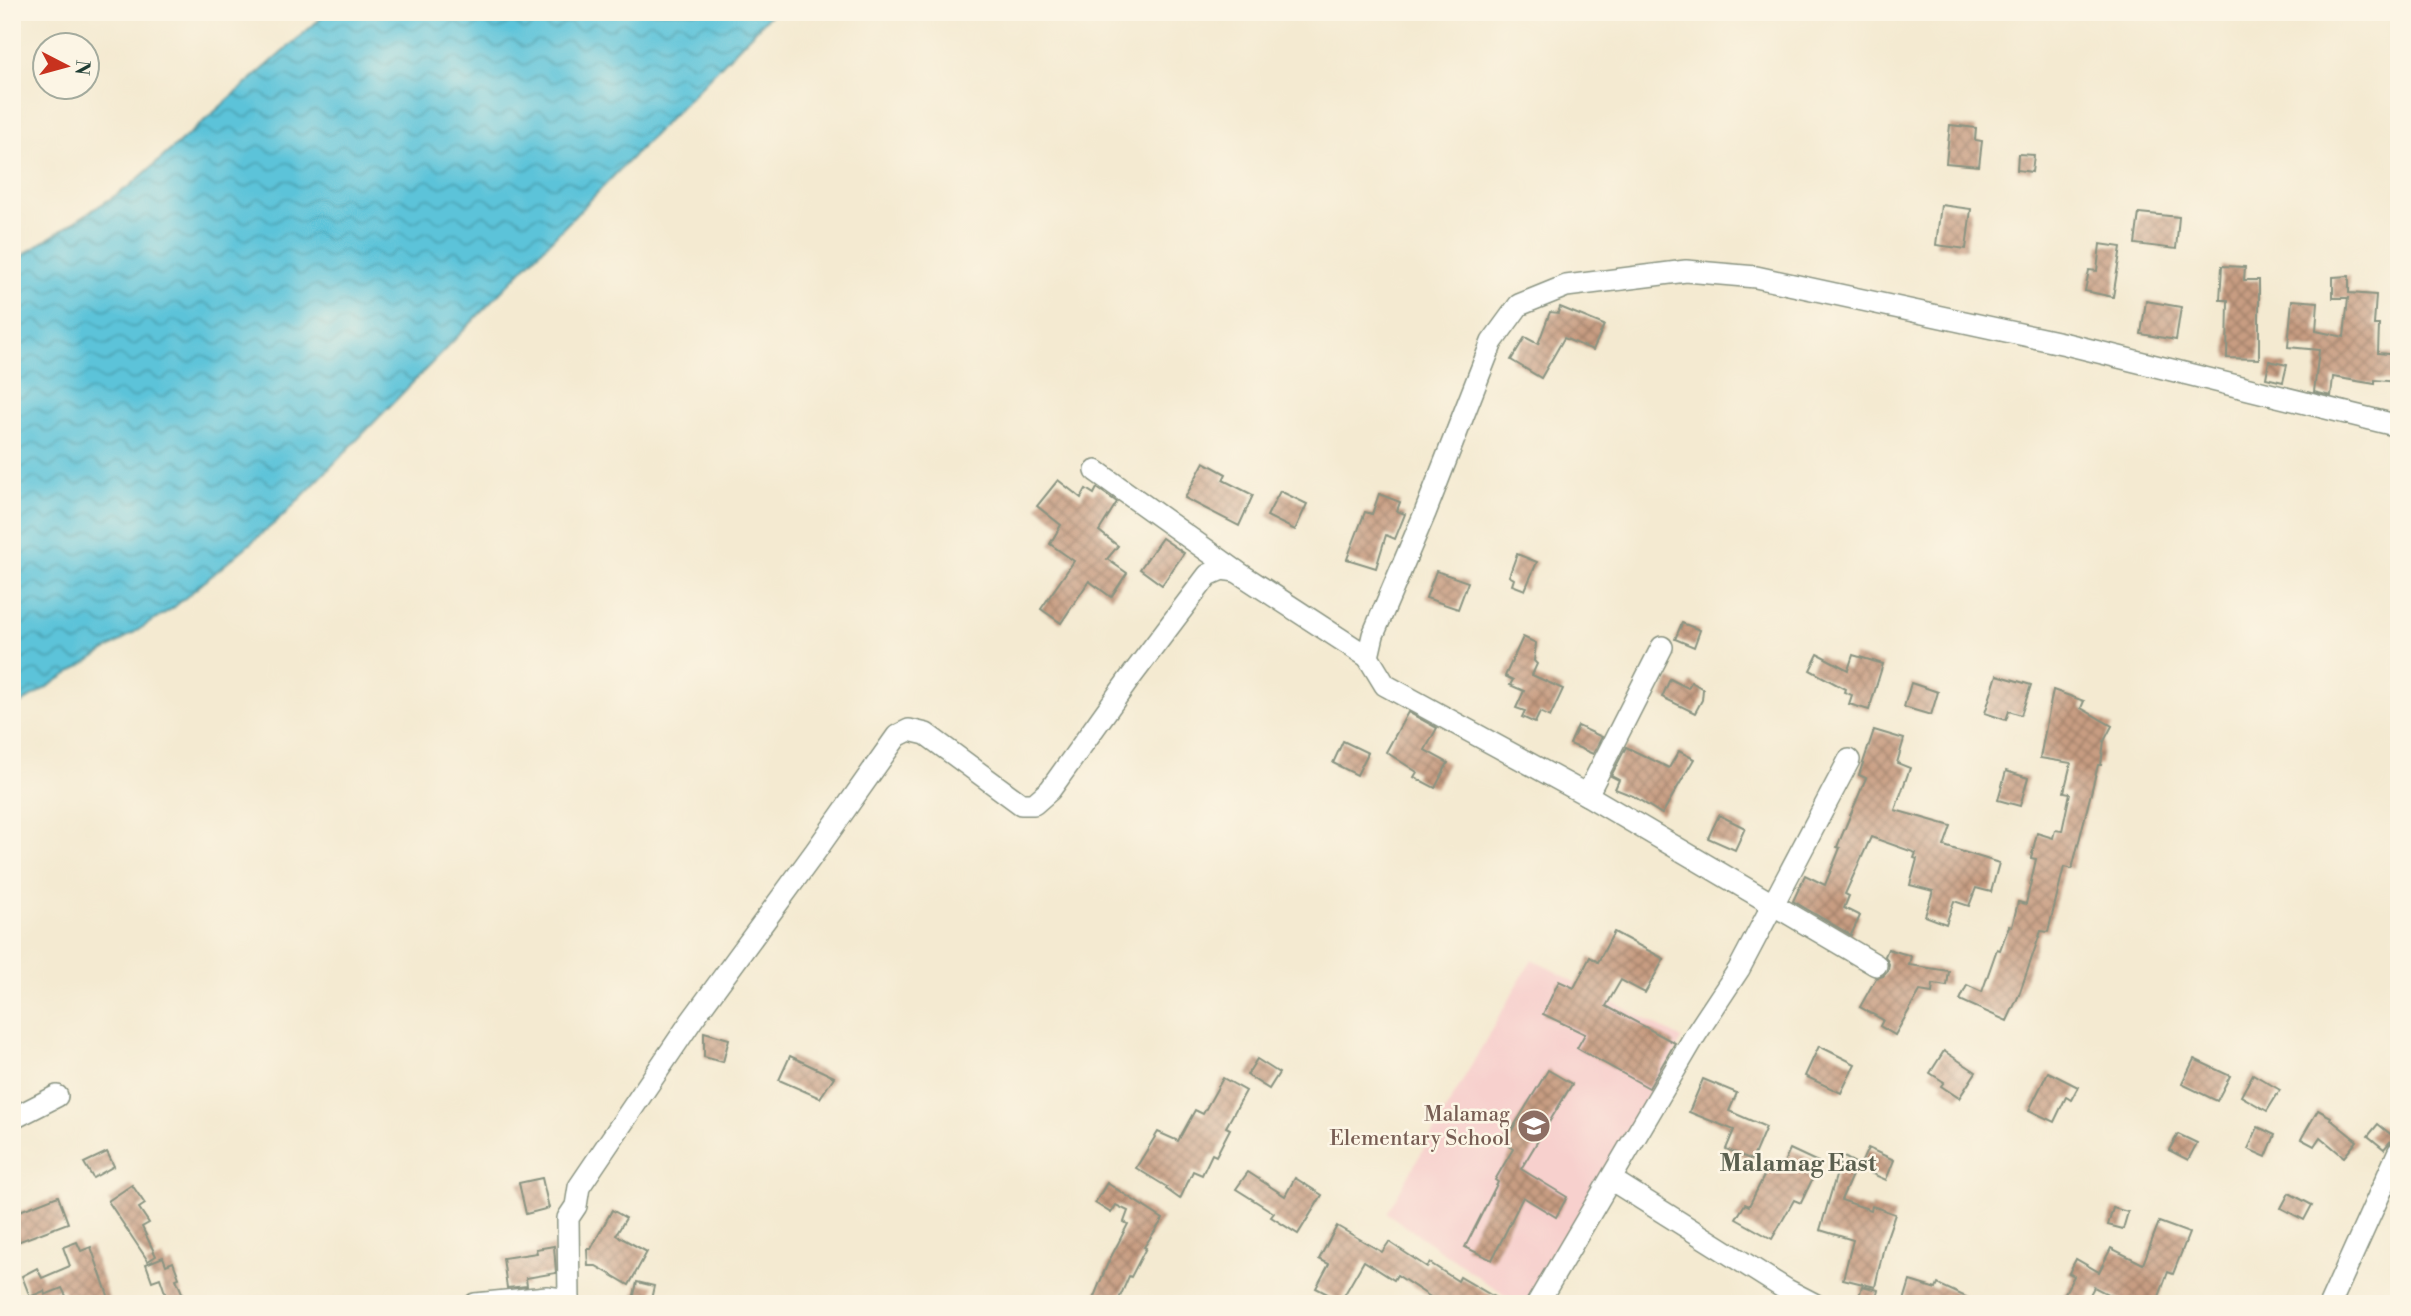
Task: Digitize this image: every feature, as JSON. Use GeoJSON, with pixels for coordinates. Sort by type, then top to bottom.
{"type":"FeatureCollection","features":[{"type":"Feature","properties":{"kind":"street"},"geometry":{"type":"LineString","coordinates":[[1368,657],[1373,635],[1425,513],[1492,342],[1519,305],[1566,286],[1686,271],[1756,277],[2066,344],[2399,426]]}},
{"type":"Feature","properties":{"kind":"street"},"geometry":{"type":"LineString","coordinates":[[1096,471],[1236,571],[1368,657],[1385,685],[1587,795],[1876,965]]}},
{"type":"Feature","properties":{"kind":"street"},"geometry":{"type":"LineString","coordinates":[[475,1304],[547,1297],[569,1302],[568,1218],[576,1206],[579,1187],[692,1020],[816,852],[897,736],[909,730],[926,734],[1021,804],[1034,804],[1050,790],[1208,575],[1222,569],[1236,571]]}},
{"type":"Feature","properties":{"kind":"street"},"geometry":{"type":"LineString","coordinates":[[1587,795],[1662,647]]}},
{"type":"Feature","properties":{"kind":"street"},"geometry":{"type":"LineString","coordinates":[[1537,1304],[1696,1034],[1739,969],[1849,760]]}},
{"type":"Feature","properties":{"kind":"street"},"geometry":{"type":"LineString","coordinates":[[12,1119],[57,1096]]}},
{"type":"Feature","properties":{"kind":"street"},"geometry":{"type":"LineString","coordinates":[[2330,1304],[2399,1151]]}},
{"type":"Feature","properties":{"kind":"street"},"geometry":{"type":"LineString","coordinates":[[1612,1180],[1787,1290],[1814,1304]]}},
{"type":"Feature","properties":{"kind":"shaded area","name":"Malamag Elementary School"},"geometry":{"type":"Polygon","coordinates":[[[1532,959],[1682,1039],[1531,1304],[1517,1304],[1387,1213],[1532,959]]]}},
{"type":"Feature","properties":{"kind":"water"},"geometry":{"type":"Polygon","coordinates":[[[328,12],[773,12],[283,516],[173,608],[12,709],[12,262],[130,186],[328,12]]]}},
{"type":"Feature","properties":{"kind":"building"},"geometry":{"type":"Polygon","coordinates":[[[1950,125],[1976,128],[1975,140],[1982,141],[1979,166],[1946,163],[1950,125]]]}},
{"type":"Feature","properties":{"kind":"building"},"geometry":{"type":"Polygon","coordinates":[[[2018,154],[2034,155],[2032,172],[2017,170],[2018,154]]]}},
{"type":"Feature","properties":{"kind":"building"},"geometry":{"type":"Polygon","coordinates":[[[1941,205],[1971,209],[1966,249],[1936,245],[1941,205]]]}},
{"type":"Feature","properties":{"kind":"building"},"geometry":{"type":"Polygon","coordinates":[[[2139,213],[2179,217],[2176,249],[2135,244],[2139,213]]]}},
{"type":"Feature","properties":{"kind":"building"},"geometry":{"type":"Polygon","coordinates":[[[2100,244],[2121,247],[2113,297],[2085,291],[2089,270],[2097,271],[2100,244]]]}},
{"type":"Feature","properties":{"kind":"building"},"geometry":{"type":"Polygon","coordinates":[[[2222,266],[2245,267],[2244,280],[2259,280],[2259,359],[2227,358],[2228,300],[2220,300],[2222,266]]]}},
{"type":"Feature","properties":{"kind":"building"},"geometry":{"type":"Polygon","coordinates":[[[2349,276],[2349,293],[2376,295],[2374,325],[2379,325],[2378,353],[2399,355],[2399,382],[2375,380],[2375,384],[2333,377],[2331,396],[2314,392],[2319,350],[2288,347],[2292,300],[2318,302],[2316,331],[2344,337],[2348,298],[2333,298],[2333,277],[2349,276]]]}},
{"type":"Feature","properties":{"kind":"building"},"geometry":{"type":"Polygon","coordinates":[[[2146,301],[2181,307],[2176,340],[2141,334],[2146,301]]]}},
{"type":"Feature","properties":{"kind":"building"},"geometry":{"type":"Polygon","coordinates":[[[1560,307],[1604,325],[1593,350],[1564,338],[1541,378],[1511,360],[1525,337],[1538,344],[1550,312],[1558,313],[1560,307]]]}},
{"type":"Feature","properties":{"kind":"building"},"geometry":{"type":"Polygon","coordinates":[[[2269,361],[2287,365],[2283,382],[2266,378],[2269,361]]]}},
{"type":"Feature","properties":{"kind":"building"},"geometry":{"type":"Polygon","coordinates":[[[1204,462],[1226,474],[1223,480],[1253,495],[1239,526],[1185,498],[1204,462]]]}},
{"type":"Feature","properties":{"kind":"building"},"geometry":{"type":"Polygon","coordinates":[[[1058,480],[1081,498],[1086,489],[1094,494],[1097,488],[1117,502],[1099,531],[1118,546],[1107,559],[1127,573],[1111,597],[1089,581],[1061,623],[1041,609],[1074,561],[1050,544],[1061,525],[1037,506],[1058,480]]]}},
{"type":"Feature","properties":{"kind":"building"},"geometry":{"type":"Polygon","coordinates":[[[1280,491],[1307,504],[1295,530],[1267,516],[1280,491]]]}},
{"type":"Feature","properties":{"kind":"building"},"geometry":{"type":"Polygon","coordinates":[[[1379,494],[1400,502],[1397,511],[1405,514],[1395,539],[1386,535],[1376,568],[1347,559],[1365,512],[1372,514],[1379,494]]]}},
{"type":"Feature","properties":{"kind":"building"},"geometry":{"type":"Polygon","coordinates":[[[1162,538],[1184,553],[1162,585],[1140,569],[1162,538]]]}},
{"type":"Feature","properties":{"kind":"building"},"geometry":{"type":"Polygon","coordinates":[[[1517,554],[1537,562],[1525,590],[1512,585],[1514,579],[1509,576],[1517,554]]]}},
{"type":"Feature","properties":{"kind":"building"},"geometry":{"type":"Polygon","coordinates":[[[1436,571],[1468,582],[1458,609],[1426,598],[1436,571]]]}},
{"type":"Feature","properties":{"kind":"building"},"geometry":{"type":"Polygon","coordinates":[[[1682,623],[1700,630],[1694,647],[1675,639],[1682,623]]]}},
{"type":"Feature","properties":{"kind":"building"},"geometry":{"type":"Polygon","coordinates":[[[1523,637],[1536,643],[1534,661],[1537,664],[1532,675],[1563,689],[1550,717],[1540,712],[1535,723],[1522,717],[1525,711],[1516,708],[1524,691],[1510,685],[1513,680],[1505,676],[1523,637]]]}},
{"type":"Feature","properties":{"kind":"building"},"geometry":{"type":"Polygon","coordinates":[[[1818,654],[1848,670],[1853,655],[1883,664],[1869,710],[1849,704],[1852,695],[1810,670],[1818,654]]]}},
{"type":"Feature","properties":{"kind":"building"},"geometry":{"type":"Polygon","coordinates":[[[1997,675],[2031,685],[2021,715],[2009,711],[2006,720],[1985,713],[1997,675]]]}},
{"type":"Feature","properties":{"kind":"building"},"geometry":{"type":"Polygon","coordinates":[[[1670,679],[1688,688],[1691,682],[1703,689],[1702,700],[1695,713],[1662,697],[1670,679]]]}},
{"type":"Feature","properties":{"kind":"building"},"geometry":{"type":"Polygon","coordinates":[[[1911,683],[1938,692],[1931,715],[1904,707],[1911,683]]]}},
{"type":"Feature","properties":{"kind":"building"},"geometry":{"type":"Polygon","coordinates":[[[2053,690],[2084,701],[2081,708],[2112,726],[2104,741],[2101,765],[2098,765],[2072,869],[2064,867],[2048,932],[2041,931],[2007,1021],[1960,1000],[1967,985],[1982,992],[1997,949],[2000,950],[2009,926],[2012,927],[2018,902],[2026,904],[2036,859],[2031,858],[2037,833],[2053,838],[2055,830],[2062,831],[2070,793],[2064,792],[2071,763],[2040,758],[2053,690]]]}},
{"type":"Feature","properties":{"kind":"building"},"geometry":{"type":"Polygon","coordinates":[[[1408,712],[1437,728],[1425,750],[1448,763],[1435,788],[1414,777],[1417,772],[1386,752],[1408,712]]]}},
{"type":"Feature","properties":{"kind":"building"},"geometry":{"type":"Polygon","coordinates":[[[1578,726],[1602,737],[1593,754],[1570,744],[1578,726]]]}},
{"type":"Feature","properties":{"kind":"building"},"geometry":{"type":"Polygon","coordinates":[[[1874,730],[1904,739],[1897,763],[1910,768],[1895,810],[1951,826],[1944,846],[1999,863],[1991,892],[1976,888],[1969,906],[1954,901],[1946,924],[1925,916],[1933,891],[1910,885],[1916,853],[1871,837],[1845,894],[1849,896],[1844,908],[1860,916],[1851,935],[1793,901],[1805,875],[1825,885],[1840,848],[1837,847],[1866,778],[1859,775],[1874,730]]]}},
{"type":"Feature","properties":{"kind":"building"},"geometry":{"type":"Polygon","coordinates":[[[1343,741],[1368,753],[1357,775],[1333,763],[1343,741]]]}},
{"type":"Feature","properties":{"kind":"building"},"geometry":{"type":"Polygon","coordinates":[[[1626,747],[1669,768],[1679,751],[1694,759],[1662,814],[1633,796],[1615,789],[1619,780],[1611,776],[1626,747]]]}},
{"type":"Feature","properties":{"kind":"building"},"geometry":{"type":"Polygon","coordinates":[[[2006,771],[2028,778],[2020,806],[1998,800],[2006,771]]]}},
{"type":"Feature","properties":{"kind":"building"},"geometry":{"type":"Polygon","coordinates":[[[1719,815],[1745,828],[1735,850],[1708,838],[1719,815]]]}},
{"type":"Feature","properties":{"kind":"building"},"geometry":{"type":"Polygon","coordinates":[[[1614,932],[1664,959],[1645,993],[1621,980],[1606,1006],[1675,1043],[1649,1088],[1577,1048],[1585,1034],[1543,1014],[1559,981],[1574,988],[1590,957],[1598,962],[1614,932]]]}},
{"type":"Feature","properties":{"kind":"building"},"geometry":{"type":"Polygon","coordinates":[[[1888,949],[1911,956],[1909,965],[1949,971],[1947,986],[1933,984],[1932,993],[1920,991],[1895,1035],[1880,1026],[1883,1020],[1860,1007],[1876,978],[1888,971],[1889,964],[1885,956],[1888,949]]]}},
{"type":"Feature","properties":{"kind":"building"},"geometry":{"type":"Polygon","coordinates":[[[704,1032],[729,1039],[723,1062],[704,1057],[704,1032]]]}},
{"type":"Feature","properties":{"kind":"building"},"geometry":{"type":"Polygon","coordinates":[[[1819,1046],[1855,1064],[1841,1093],[1805,1076],[1819,1046]]]}},
{"type":"Feature","properties":{"kind":"building"},"geometry":{"type":"Polygon","coordinates":[[[1944,1051],[1976,1072],[1959,1098],[1941,1086],[1944,1082],[1930,1073],[1944,1051]]]}},
{"type":"Feature","properties":{"kind":"building"},"geometry":{"type":"Polygon","coordinates":[[[790,1056],[834,1077],[820,1098],[779,1080],[790,1056]]]}},
{"type":"Feature","properties":{"kind":"building"},"geometry":{"type":"Polygon","coordinates":[[[1257,1059],[1279,1073],[1269,1089],[1247,1075],[1257,1059]]]}},
{"type":"Feature","properties":{"kind":"building"},"geometry":{"type":"Polygon","coordinates":[[[2194,1059],[2230,1076],[2217,1101],[2182,1084],[2194,1059]]]}},
{"type":"Feature","properties":{"kind":"building"},"geometry":{"type":"Polygon","coordinates":[[[1548,1070],[1572,1084],[1521,1169],[1567,1197],[1556,1217],[1523,1197],[1492,1260],[1465,1247],[1498,1182],[1495,1180],[1513,1149],[1504,1143],[1548,1070]]]}},
{"type":"Feature","properties":{"kind":"building"},"geometry":{"type":"Polygon","coordinates":[[[2048,1072],[2078,1087],[2071,1100],[2066,1097],[2054,1122],[2029,1110],[2048,1072]]]}},
{"type":"Feature","properties":{"kind":"building"},"geometry":{"type":"Polygon","coordinates":[[[2253,1074],[2280,1090],[2267,1111],[2241,1096],[2253,1074]]]}},
{"type":"Feature","properties":{"kind":"building"},"geometry":{"type":"Polygon","coordinates":[[[1223,1078],[1246,1091],[1226,1127],[1230,1129],[1216,1156],[1212,1154],[1202,1175],[1193,1171],[1180,1199],[1166,1189],[1167,1187],[1136,1168],[1158,1132],[1178,1141],[1195,1110],[1203,1114],[1223,1078]]]}},
{"type":"Feature","properties":{"kind":"building"},"geometry":{"type":"Polygon","coordinates":[[[1703,1079],[1737,1093],[1729,1111],[1766,1127],[1752,1160],[1726,1149],[1734,1130],[1689,1112],[1703,1079]]]}},
{"type":"Feature","properties":{"kind":"building"},"geometry":{"type":"Polygon","coordinates":[[[2318,1110],[2331,1117],[2330,1119],[2357,1141],[2344,1157],[2320,1137],[2314,1146],[2301,1139],[2318,1110]]]}},
{"type":"Feature","properties":{"kind":"building"},"geometry":{"type":"Polygon","coordinates":[[[2378,1124],[2394,1137],[2384,1149],[2368,1136],[2378,1124]]]}},
{"type":"Feature","properties":{"kind":"building"},"geometry":{"type":"Polygon","coordinates":[[[2258,1127],[2275,1135],[2266,1157],[2248,1149],[2258,1127]]]}},
{"type":"Feature","properties":{"kind":"building"},"geometry":{"type":"Polygon","coordinates":[[[2178,1134],[2197,1143],[2188,1160],[2169,1150],[2178,1134]]]}},
{"type":"Feature","properties":{"kind":"building"},"geometry":{"type":"Polygon","coordinates":[[[1868,1148],[1894,1160],[1886,1180],[1859,1168],[1868,1148]]]}},
{"type":"Feature","properties":{"kind":"building"},"geometry":{"type":"Polygon","coordinates":[[[1790,1149],[1820,1163],[1801,1203],[1794,1200],[1772,1239],[1736,1219],[1745,1204],[1749,1206],[1768,1168],[1779,1173],[1790,1149]]]}},
{"type":"Feature","properties":{"kind":"building"},"geometry":{"type":"Polygon","coordinates":[[[107,1152],[114,1166],[93,1178],[84,1163],[107,1152]]]}},
{"type":"Feature","properties":{"kind":"building"},"geometry":{"type":"Polygon","coordinates":[[[1842,1156],[1857,1164],[1841,1200],[1871,1210],[1872,1206],[1895,1214],[1884,1246],[1875,1287],[1843,1279],[1853,1240],[1820,1230],[1842,1156]]]}},
{"type":"Feature","properties":{"kind":"building"},"geometry":{"type":"Polygon","coordinates":[[[1248,1172],[1285,1196],[1295,1178],[1322,1195],[1298,1234],[1271,1217],[1274,1213],[1236,1189],[1248,1172]]]}},
{"type":"Feature","properties":{"kind":"building"},"geometry":{"type":"Polygon","coordinates":[[[542,1178],[549,1208],[526,1214],[519,1183],[542,1178]]]}},
{"type":"Feature","properties":{"kind":"building"},"geometry":{"type":"Polygon","coordinates":[[[1107,1183],[1163,1219],[1144,1247],[1146,1248],[1131,1277],[1129,1276],[1117,1304],[1091,1304],[1128,1224],[1124,1222],[1128,1211],[1116,1205],[1111,1213],[1095,1203],[1107,1183]]]}},
{"type":"Feature","properties":{"kind":"building"},"geometry":{"type":"Polygon","coordinates":[[[132,1185],[145,1204],[139,1208],[149,1223],[142,1227],[156,1256],[148,1261],[108,1201],[132,1185]]]}},
{"type":"Feature","properties":{"kind":"building"},"geometry":{"type":"Polygon","coordinates":[[[2289,1193],[2312,1205],[2304,1220],[2281,1208],[2289,1193]]]}},
{"type":"Feature","properties":{"kind":"building"},"geometry":{"type":"Polygon","coordinates":[[[58,1196],[68,1223],[12,1244],[12,1214],[58,1196]]]}},
{"type":"Feature","properties":{"kind":"building"},"geometry":{"type":"Polygon","coordinates":[[[2113,1208],[2128,1212],[2123,1229],[2108,1225],[2113,1208]]]}},
{"type":"Feature","properties":{"kind":"building"},"geometry":{"type":"Polygon","coordinates":[[[612,1210],[626,1218],[616,1235],[647,1252],[629,1285],[596,1266],[588,1266],[587,1249],[591,1249],[612,1210]]]}},
{"type":"Feature","properties":{"kind":"building"},"geometry":{"type":"Polygon","coordinates":[[[2159,1222],[2189,1233],[2173,1274],[2168,1272],[2157,1302],[2151,1300],[2150,1304],[2127,1304],[2094,1287],[2085,1304],[2059,1304],[2074,1276],[2069,1273],[2076,1259],[2099,1272],[2111,1248],[2143,1264],[2159,1222]]]}},
{"type":"Feature","properties":{"kind":"building"},"geometry":{"type":"Polygon","coordinates":[[[1337,1226],[1382,1252],[1389,1242],[1427,1267],[1430,1263],[1458,1281],[1460,1277],[1506,1304],[1441,1304],[1397,1275],[1394,1280],[1364,1261],[1341,1301],[1316,1288],[1329,1264],[1319,1259],[1337,1226]]]}},
{"type":"Feature","properties":{"kind":"building"},"geometry":{"type":"Polygon","coordinates":[[[77,1242],[81,1251],[91,1247],[111,1304],[70,1304],[62,1288],[45,1295],[44,1291],[30,1297],[22,1276],[37,1268],[42,1278],[70,1266],[63,1247],[77,1242]]]}},
{"type":"Feature","properties":{"kind":"building"},"geometry":{"type":"Polygon","coordinates":[[[554,1246],[556,1273],[526,1278],[527,1286],[507,1288],[503,1258],[537,1253],[536,1249],[554,1246]]]}},
{"type":"Feature","properties":{"kind":"building"},"geometry":{"type":"Polygon","coordinates":[[[163,1257],[166,1265],[173,1262],[179,1278],[176,1279],[187,1304],[169,1304],[160,1278],[152,1281],[146,1264],[163,1257]]]}},
{"type":"Feature","properties":{"kind":"building"},"geometry":{"type":"Polygon","coordinates":[[[1910,1281],[1936,1289],[1938,1284],[1981,1304],[1903,1304],[1910,1281]]]}},
{"type":"Feature","properties":{"kind":"building"},"geometry":{"type":"Polygon","coordinates":[[[637,1282],[654,1286],[650,1304],[632,1304],[637,1282]]]}},
{"type":"Feature","properties":{"kind":"building"},"geometry":{"type":"Polygon","coordinates":[[[1862,1286],[1878,1290],[1875,1304],[1857,1304],[1862,1286]]]}},
{"type":"Feature","properties":{"kind":"place","name":"Malamag Elementary School"},"geometry":{"type":"Point","coordinates":[1534,1126]}},
{"type":"Feature","properties":{"kind":"district","name":"Malamag East"},"geometry":{"type":"Point","coordinates":[1798,1163]}}]}
